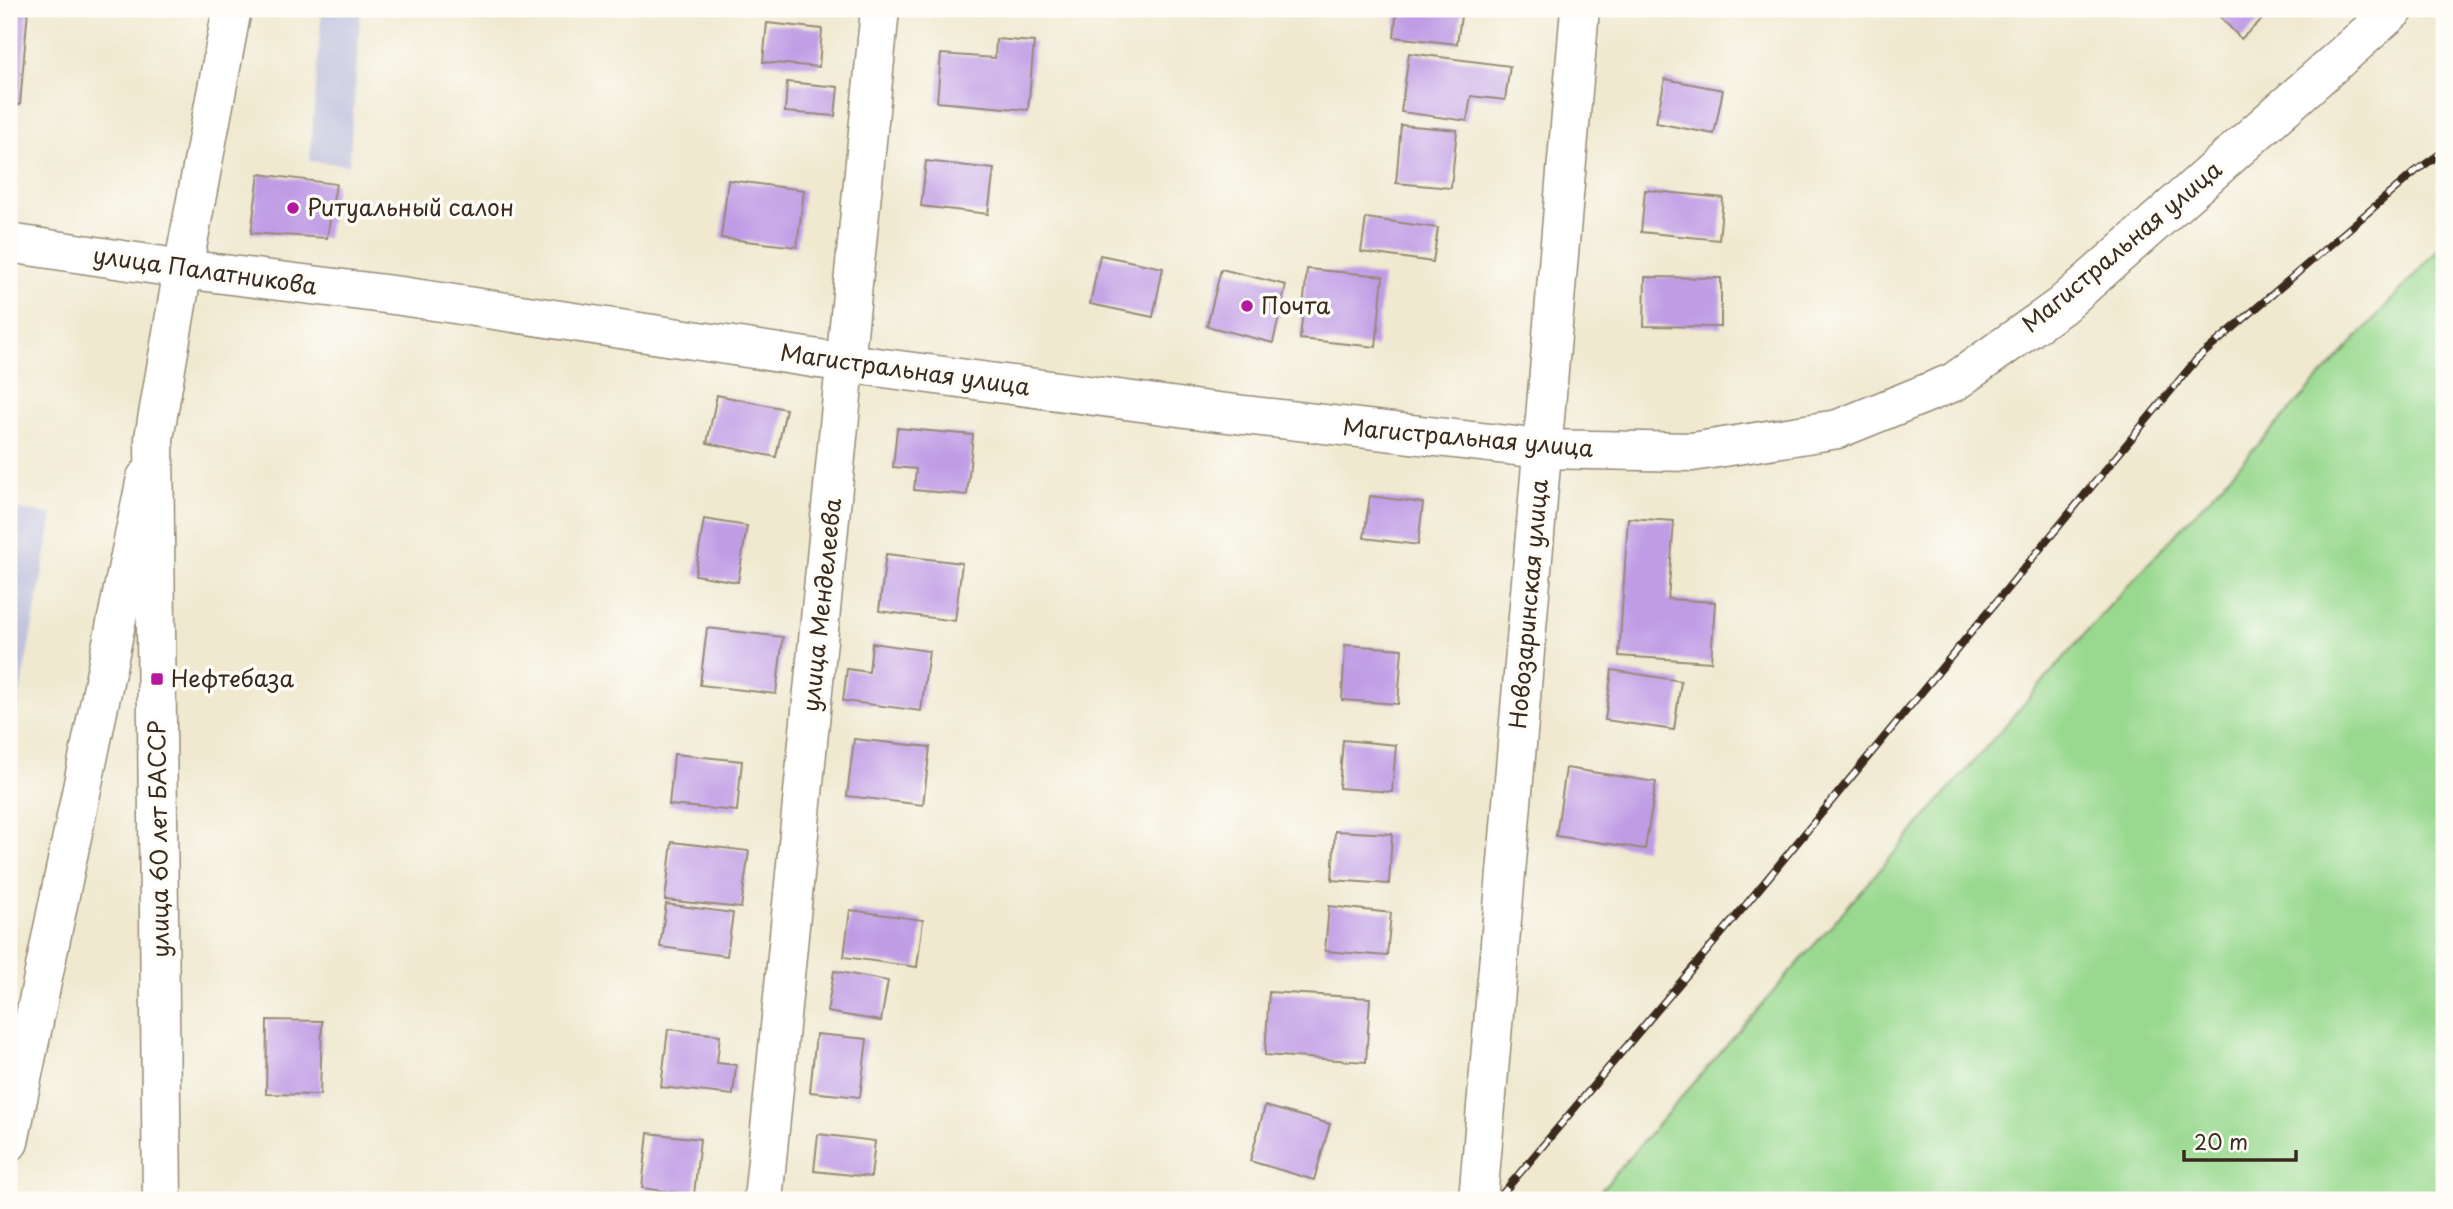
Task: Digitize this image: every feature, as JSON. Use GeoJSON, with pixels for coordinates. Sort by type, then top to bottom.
{"type":"FeatureCollection","features":[{"type":"Feature","properties":{"kind":"main road","name":"улица 60 лет БАССР"},"geometry":{"type":"LineString","coordinates":[[162,1200],[154,438],[232,9]]}},
{"type":"Feature","properties":{"kind":"main road","name":"улица Менделеева"},"geometry":{"type":"LineString","coordinates":[[762,1200],[880,9]]}},
{"type":"Feature","properties":{"kind":"main road","name":"Новозаринская улица"},"geometry":{"type":"LineString","coordinates":[[1478,1200],[1580,9]]}},
{"type":"Feature","properties":{"kind":"main road","name":"Магистральная улица"},"geometry":{"type":"LineString","coordinates":[[401,296],[846,363],[1200,410],[1542,449],[1692,452],[1838,429],[1954,382],[2061,306],[2395,9]]}},
{"type":"Feature","properties":{"kind":"main road","name":"улица Палатникова"},"geometry":{"type":"LineString","coordinates":[[9,243],[183,269],[401,296]]}},
{"type":"Feature","properties":{"kind":"main road"},"geometry":{"type":"LineString","coordinates":[[9,1142],[154,438]]}},
{"type":"Feature","properties":{"kind":"shaded area"},"geometry":{"type":"Polygon","coordinates":[[[322,9],[361,9],[349,165],[310,161],[322,9]]]}},
{"type":"Feature","properties":{"kind":"shaded area"},"geometry":{"type":"Polygon","coordinates":[[[9,508],[53,515],[9,754],[9,508]]]}},
{"type":"Feature","properties":{"kind":"green space"},"geometry":{"type":"Polygon","coordinates":[[[2444,243],[2444,1200],[1592,1200],[2103,613],[2444,243]]]}},
{"type":"Feature","properties":{"kind":"building"},"geometry":{"type":"Polygon","coordinates":[[[9,9],[28,9],[20,105],[9,104],[9,9]]]}},
{"type":"Feature","properties":{"kind":"building"},"geometry":{"type":"Polygon","coordinates":[[[1397,9],[1462,9],[1457,44],[1394,37],[1397,9]]]}},
{"type":"Feature","properties":{"kind":"building"},"geometry":{"type":"Polygon","coordinates":[[[1682,9],[1742,9],[1742,15],[1682,16],[1682,9]]]}},
{"type":"Feature","properties":{"kind":"building"},"geometry":{"type":"Polygon","coordinates":[[[2213,9],[2273,9],[2241,39],[2213,9]]]}},
{"type":"Feature","properties":{"kind":"building"},"geometry":{"type":"Polygon","coordinates":[[[767,23],[822,29],[819,67],[763,62],[767,23]]]}},
{"type":"Feature","properties":{"kind":"building"},"geometry":{"type":"Polygon","coordinates":[[[996,39],[1034,42],[1028,110],[937,102],[941,54],[995,58],[996,39]]]}},
{"type":"Feature","properties":{"kind":"building"},"geometry":{"type":"Polygon","coordinates":[[[1409,53],[1510,66],[1505,100],[1471,96],[1467,121],[1401,112],[1409,53]]]}},
{"type":"Feature","properties":{"kind":"building"},"geometry":{"type":"Polygon","coordinates":[[[1665,79],[1723,90],[1714,134],[1656,123],[1665,79]]]}},
{"type":"Feature","properties":{"kind":"building"},"geometry":{"type":"Polygon","coordinates":[[[787,82],[838,87],[835,116],[785,112],[787,82]]]}},
{"type":"Feature","properties":{"kind":"building"},"geometry":{"type":"Polygon","coordinates":[[[1401,125],[1457,130],[1451,188],[1396,183],[1401,125]]]}},
{"type":"Feature","properties":{"kind":"building"},"geometry":{"type":"Polygon","coordinates":[[[926,161],[994,169],[988,214],[921,206],[926,161]]]}},
{"type":"Feature","properties":{"kind":"building","name":"Ритуальный салон"},"geometry":{"type":"Polygon","coordinates":[[[259,174],[336,184],[327,238],[251,233],[259,174]]]}},
{"type":"Feature","properties":{"kind":"building"},"geometry":{"type":"Polygon","coordinates":[[[728,180],[804,190],[797,247],[721,238],[728,180]]]}},
{"type":"Feature","properties":{"kind":"building"},"geometry":{"type":"Polygon","coordinates":[[[1645,190],[1723,198],[1719,240],[1641,232],[1645,190]]]}},
{"type":"Feature","properties":{"kind":"building"},"geometry":{"type":"Polygon","coordinates":[[[1366,218],[1438,228],[1433,262],[1361,252],[1366,218]]]}},
{"type":"Feature","properties":{"kind":"building"},"geometry":{"type":"Polygon","coordinates":[[[1100,255],[1163,268],[1153,317],[1090,304],[1100,255]]]}},
{"type":"Feature","properties":{"kind":"building","name":"Почта"},"geometry":{"type":"Polygon","coordinates":[[[1221,269],[1286,285],[1273,343],[1207,326],[1221,269]]]}},
{"type":"Feature","properties":{"kind":"building"},"geometry":{"type":"Polygon","coordinates":[[[1307,269],[1383,276],[1376,347],[1300,339],[1307,269]]]}},
{"type":"Feature","properties":{"kind":"building"},"geometry":{"type":"Polygon","coordinates":[[[1645,277],[1721,278],[1721,327],[1644,326],[1645,277]]]}},
{"type":"Feature","properties":{"kind":"building"},"geometry":{"type":"Polygon","coordinates":[[[717,395],[786,409],[776,457],[707,443],[717,395]]]}},
{"type":"Feature","properties":{"kind":"building"},"geometry":{"type":"Polygon","coordinates":[[[897,428],[973,435],[967,495],[914,490],[916,469],[893,467],[897,428]]]}},
{"type":"Feature","properties":{"kind":"building"},"geometry":{"type":"Polygon","coordinates":[[[1370,496],[1423,503],[1418,545],[1364,538],[1370,496]]]}},
{"type":"Feature","properties":{"kind":"building"},"geometry":{"type":"Polygon","coordinates":[[[1628,518],[1674,521],[1668,599],[1715,602],[1711,662],[1619,656],[1628,518]]]}},
{"type":"Feature","properties":{"kind":"building"},"geometry":{"type":"Polygon","coordinates":[[[704,519],[747,526],[738,582],[695,575],[704,519]]]}},
{"type":"Feature","properties":{"kind":"building"},"geometry":{"type":"Polygon","coordinates":[[[886,554],[962,563],[955,621],[879,611],[886,554]]]}},
{"type":"Feature","properties":{"kind":"building"},"geometry":{"type":"Polygon","coordinates":[[[707,628],[783,637],[776,694],[700,685],[707,628]]]}},
{"type":"Feature","properties":{"kind":"building"},"geometry":{"type":"Polygon","coordinates":[[[872,643],[929,651],[921,711],[843,701],[847,669],[869,672],[872,643]]]}},
{"type":"Feature","properties":{"kind":"building"},"geometry":{"type":"Polygon","coordinates":[[[1345,645],[1402,649],[1398,704],[1342,700],[1345,645]]]}},
{"type":"Feature","properties":{"kind":"building"},"geometry":{"type":"Polygon","coordinates":[[[1612,670],[1681,681],[1674,730],[1605,720],[1612,670]]]}},
{"type":"Feature","properties":{"kind":"building"},"geometry":{"type":"Polygon","coordinates":[[[854,739],[930,747],[923,805],[847,796],[854,739]]]}},
{"type":"Feature","properties":{"kind":"building"},"geometry":{"type":"Polygon","coordinates":[[[1343,740],[1396,745],[1392,792],[1339,788],[1343,740]]]}},
{"type":"Feature","properties":{"kind":"building"},"geometry":{"type":"Polygon","coordinates":[[[674,754],[742,761],[737,811],[669,805],[674,754]]]}},
{"type":"Feature","properties":{"kind":"building"},"geometry":{"type":"Polygon","coordinates":[[[1566,768],[1656,782],[1645,849],[1556,836],[1566,768]]]}},
{"type":"Feature","properties":{"kind":"building"},"geometry":{"type":"Polygon","coordinates":[[[1335,831],[1392,834],[1389,884],[1332,880],[1335,831]]]}},
{"type":"Feature","properties":{"kind":"building"},"geometry":{"type":"Polygon","coordinates":[[[672,842],[749,851],[741,908],[665,900],[672,842]]]}},
{"type":"Feature","properties":{"kind":"building"},"geometry":{"type":"Polygon","coordinates":[[[666,904],[733,913],[727,956],[660,947],[666,904]]]}},
{"type":"Feature","properties":{"kind":"building"},"geometry":{"type":"Polygon","coordinates":[[[1329,906],[1391,913],[1387,956],[1325,951],[1329,906]]]}},
{"type":"Feature","properties":{"kind":"building"},"geometry":{"type":"Polygon","coordinates":[[[850,910],[923,920],[917,967],[844,957],[850,910]]]}},
{"type":"Feature","properties":{"kind":"building"},"geometry":{"type":"Polygon","coordinates":[[[834,971],[888,981],[881,1021],[827,1012],[834,971]]]}},
{"type":"Feature","properties":{"kind":"building"},"geometry":{"type":"Polygon","coordinates":[[[1269,992],[1370,998],[1366,1062],[1265,1055],[1269,992]]]}},
{"type":"Feature","properties":{"kind":"building"},"geometry":{"type":"Polygon","coordinates":[[[267,1020],[322,1021],[320,1095],[266,1094],[267,1020]]]}},
{"type":"Feature","properties":{"kind":"building"},"geometry":{"type":"Polygon","coordinates":[[[668,1029],[720,1035],[717,1063],[736,1065],[733,1095],[661,1087],[668,1029]]]}},
{"type":"Feature","properties":{"kind":"building"},"geometry":{"type":"Polygon","coordinates":[[[816,1034],[867,1039],[860,1097],[810,1092],[816,1034]]]}},
{"type":"Feature","properties":{"kind":"building"},"geometry":{"type":"Polygon","coordinates":[[[1265,1106],[1330,1124],[1314,1180],[1250,1161],[1265,1106]]]}},
{"type":"Feature","properties":{"kind":"building"},"geometry":{"type":"Polygon","coordinates":[[[648,1133],[700,1139],[694,1195],[642,1188],[648,1133]]]}},
{"type":"Feature","properties":{"kind":"building"},"geometry":{"type":"Polygon","coordinates":[[[818,1134],[875,1141],[871,1177],[814,1171],[818,1134]]]}},
{"type":"Feature","properties":{"kind":"railway"},"geometry":{"type":"LineString","coordinates":[[1497,1200],[1744,907],[2197,359],[2416,171],[2444,151]]}},
{"type":"Feature","properties":{"kind":"place","name":"Ритуальный салон"},"geometry":{"type":"Point","coordinates":[293,208]}},
{"type":"Feature","properties":{"kind":"place","name":"Почта"},"geometry":{"type":"Point","coordinates":[1247,306]}},
{"type":"Feature","properties":{"kind":"place","name":"Нефтебаза"},"geometry":{"type":"Point","coordinates":[157,679]}}]}
